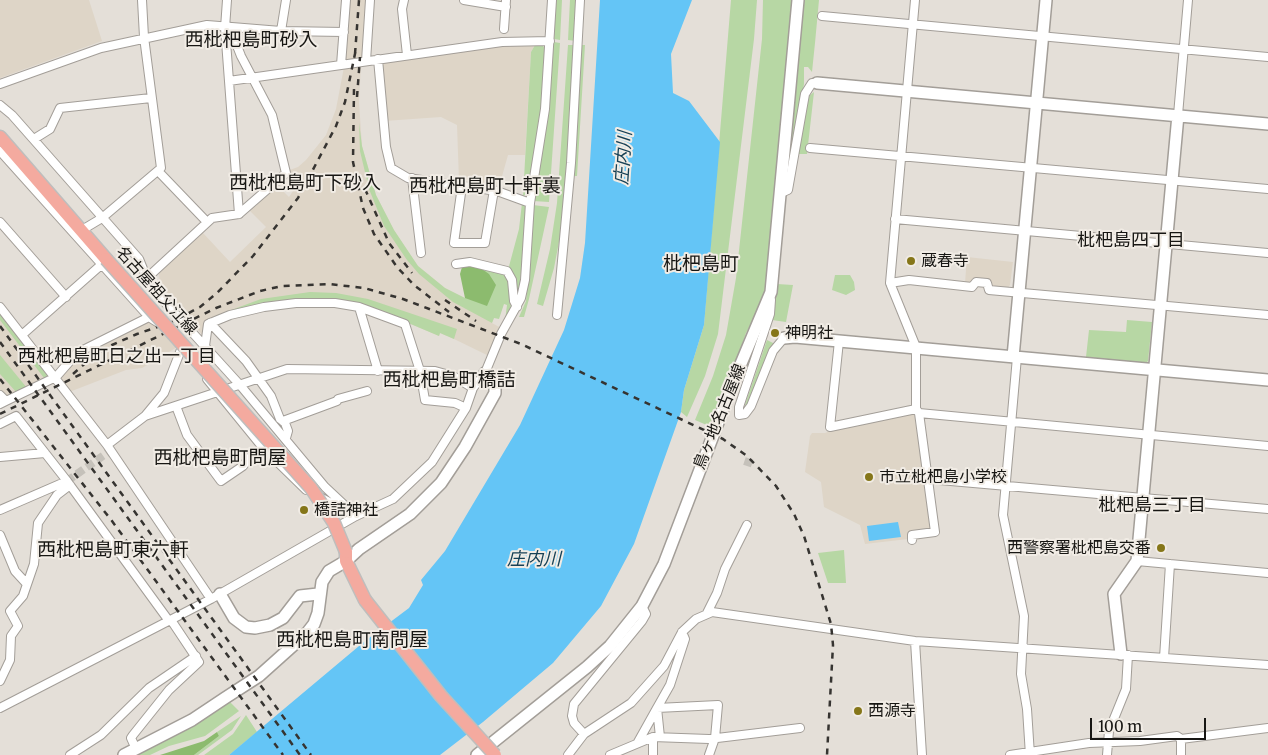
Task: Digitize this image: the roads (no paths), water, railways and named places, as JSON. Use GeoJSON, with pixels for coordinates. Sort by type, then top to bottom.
{"type":"FeatureCollection","features":[{"type":"Feature","properties":{"kind":"main road","name":"名古屋祖父江線"},"geometry":{"type":"LineString","coordinates":[[0,137],[104,262],[311,488],[334,522],[346,557],[365,600],[441,696],[496,755]]}},
{"type":"Feature","properties":{"kind":"street"},"geometry":{"type":"LineString","coordinates":[[87,227],[102,218],[161,168],[144,37],[142,0]]}},
{"type":"Feature","properties":{"kind":"street"},"geometry":{"type":"LineString","coordinates":[[227,0],[229,81],[239,214]]}},
{"type":"Feature","properties":{"kind":"street"},"geometry":{"type":"LineString","coordinates":[[281,31],[286,0]]}},
{"type":"Feature","properties":{"kind":"street"},"geometry":{"type":"LineString","coordinates":[[342,65],[346,0]]}},
{"type":"Feature","properties":{"kind":"street"},"geometry":{"type":"LineString","coordinates":[[366,61],[370,0]]}},
{"type":"Feature","properties":{"kind":"street"},"geometry":{"type":"LineString","coordinates":[[404,0],[402,9],[407,55]]}},
{"type":"Feature","properties":{"kind":"street"},"geometry":{"type":"LineString","coordinates":[[464,0],[506,3],[504,29]]}},
{"type":"Feature","properties":{"kind":"street"},"geometry":{"type":"LineString","coordinates":[[1,706],[215,597],[356,516],[393,499],[432,462],[466,408],[473,388],[485,373],[521,298],[525,280],[530,202],[545,109],[552,0]]}},
{"type":"Feature","properties":{"kind":"street"},"geometry":{"type":"LineString","coordinates":[[556,314],[571,163],[580,0]]}},
{"type":"Feature","properties":{"kind":"street","name":"鳥ヶ地名古屋線"},"geometry":{"type":"LineString","coordinates":[[477,755],[587,667],[616,639],[642,606],[670,548],[728,396],[772,292],[798,0]]}},
{"type":"Feature","properties":{"kind":"street"},"geometry":{"type":"LineString","coordinates":[[912,540],[912,535],[935,532],[917,411],[916,348],[890,283],[915,0]]}},
{"type":"Feature","properties":{"kind":"street"},"geometry":{"type":"LineString","coordinates":[[1030,753],[1027,709],[1021,674],[1024,616],[1003,515],[1019,292],[1046,0]]}},
{"type":"Feature","properties":{"kind":"street"},"geometry":{"type":"LineString","coordinates":[[1108,755],[1107,741],[1126,690],[1125,655],[1114,594],[1137,561],[1188,0]]}},
{"type":"Feature","properties":{"kind":"street"},"geometry":{"type":"LineString","coordinates":[[822,16],[1268,57]]}},
{"type":"Feature","properties":{"kind":"street"},"geometry":{"type":"LineString","coordinates":[[0,84],[101,48],[144,37],[207,25],[281,31],[344,32]]}},
{"type":"Feature","properties":{"kind":"street"},"geometry":{"type":"LineString","coordinates":[[148,278],[212,218],[239,214],[286,173],[272,115],[228,28]]}},
{"type":"Feature","properties":{"kind":"street"},"geometry":{"type":"LineString","coordinates":[[229,81],[502,42],[550,41]]}},
{"type":"Feature","properties":{"kind":"street"},"geometry":{"type":"LineString","coordinates":[[378,59],[386,147],[391,168],[412,178],[494,190],[530,202]]}},
{"type":"Feature","properties":{"kind":"street"},"geometry":{"type":"LineString","coordinates":[[781,193],[788,190],[805,94],[812,83],[817,82],[1268,124]]}},
{"type":"Feature","properties":{"kind":"street"},"geometry":{"type":"LineString","coordinates":[[34,139],[50,129],[60,108],[151,98]]}},
{"type":"Feature","properties":{"kind":"street"},"geometry":{"type":"LineString","coordinates":[[0,105],[7,109],[140,259],[150,286],[240,385],[325,487],[356,516]]}},
{"type":"Feature","properties":{"kind":"street"},"geometry":{"type":"LineString","coordinates":[[810,148],[1268,190]]}},
{"type":"Feature","properties":{"kind":"street"},"geometry":{"type":"LineString","coordinates":[[0,151],[104,262],[149,317],[162,325],[182,347],[215,392],[286,473],[308,492],[356,516]]}},
{"type":"Feature","properties":{"kind":"street"},"geometry":{"type":"LineString","coordinates":[[158,171],[207,222]]}},
{"type":"Feature","properties":{"kind":"street"},"geometry":{"type":"LineString","coordinates":[[412,178],[421,253]]}},
{"type":"Feature","properties":{"kind":"street"},"geometry":{"type":"LineString","coordinates":[[462,186],[454,243],[485,243],[494,190]]}},
{"type":"Feature","properties":{"kind":"street"},"geometry":{"type":"LineString","coordinates":[[895,219],[1268,253]]}},
{"type":"Feature","properties":{"kind":"street"},"geometry":{"type":"LineString","coordinates":[[0,222],[66,297]]}},
{"type":"Feature","properties":{"kind":"street"},"geometry":{"type":"LineString","coordinates":[[23,334],[104,262]]}},
{"type":"Feature","properties":{"kind":"street"},"geometry":{"type":"LineString","coordinates":[[456,264],[470,262],[507,271],[512,280],[514,301],[517,307]]}},
{"type":"Feature","properties":{"kind":"street"},"geometry":{"type":"LineString","coordinates":[[890,283],[909,280],[972,287],[976,282],[987,283],[989,290],[1268,315]]}},
{"type":"Feature","properties":{"kind":"street"},"geometry":{"type":"LineString","coordinates":[[772,292],[770,314],[739,408],[739,415],[745,414],[751,406],[773,351],[784,338],[795,336],[1268,380]]}},
{"type":"Feature","properties":{"kind":"street"},"geometry":{"type":"LineString","coordinates":[[205,346],[208,324],[230,315],[264,307],[296,303],[335,303],[359,307],[405,324],[420,371],[425,400],[455,402],[466,408]]}},
{"type":"Feature","properties":{"kind":"street"},"geometry":{"type":"LineString","coordinates":[[0,307],[56,377],[107,445],[215,597],[234,618],[246,627],[255,628],[270,625],[283,618],[300,596],[318,594]]}},
{"type":"Feature","properties":{"kind":"street"},"geometry":{"type":"LineString","coordinates":[[359,307],[378,371]]}},
{"type":"Feature","properties":{"kind":"street"},"geometry":{"type":"LineString","coordinates":[[0,395],[3,403],[56,377],[77,353],[149,317]]}},
{"type":"Feature","properties":{"kind":"street"},"geometry":{"type":"LineString","coordinates":[[210,323],[258,378],[271,396],[288,431],[286,438]]}},
{"type":"Feature","properties":{"kind":"street"},"geometry":{"type":"LineString","coordinates":[[839,341],[830,427],[917,411],[1011,422],[1268,446]]}},
{"type":"Feature","properties":{"kind":"street"},"geometry":{"type":"LineString","coordinates":[[107,445],[145,416],[164,393],[182,347]]}},
{"type":"Feature","properties":{"kind":"street"},"geometry":{"type":"LineString","coordinates":[[145,416],[287,369],[435,371],[453,376],[473,388]]}},
{"type":"Feature","properties":{"kind":"street"},"geometry":{"type":"LineString","coordinates":[[124,755],[192,720],[259,676],[314,624],[318,612],[318,594],[322,582],[329,571],[346,557],[410,514],[440,483],[465,447],[495,393],[495,383],[485,373]]}},
{"type":"Feature","properties":{"kind":"street"},"geometry":{"type":"LineString","coordinates":[[283,421],[338,399],[367,391]]}},
{"type":"Feature","properties":{"kind":"street"},"geometry":{"type":"LineString","coordinates":[[176,406],[187,435],[221,481],[243,466],[249,458],[264,449]]}},
{"type":"Feature","properties":{"kind":"street"},"geometry":{"type":"LineString","coordinates":[[0,424],[16,416],[69,483],[199,662],[169,690],[133,735],[131,738],[136,749]]}},
{"type":"Feature","properties":{"kind":"street"},"geometry":{"type":"LineString","coordinates":[[0,458],[45,453]]}},
{"type":"Feature","properties":{"kind":"street"},"geometry":{"type":"LineString","coordinates":[[928,479],[1268,509]]}},
{"type":"Feature","properties":{"kind":"street"},"geometry":{"type":"LineString","coordinates":[[0,510],[69,483]]}},
{"type":"Feature","properties":{"kind":"street"},"geometry":{"type":"LineString","coordinates":[[0,681],[10,660],[11,636],[18,626],[10,611],[22,596],[34,564],[38,523],[57,495],[69,483]]}},
{"type":"Feature","properties":{"kind":"street"},"geometry":{"type":"LineString","coordinates":[[707,613],[717,593],[725,569],[747,524]]}},
{"type":"Feature","properties":{"kind":"street"},"geometry":{"type":"LineString","coordinates":[[1,539],[15,571],[26,583]]}},
{"type":"Feature","properties":{"kind":"street"},"geometry":{"type":"LineString","coordinates":[[1137,561],[1268,573]]}},
{"type":"Feature","properties":{"kind":"street"},"geometry":{"type":"LineString","coordinates":[[1164,658],[1170,564]]}},
{"type":"Feature","properties":{"kind":"street"},"geometry":{"type":"LineString","coordinates":[[584,734],[574,723],[572,716],[574,704],[642,621],[646,614],[642,606]]}},
{"type":"Feature","properties":{"kind":"street"},"geometry":{"type":"LineString","coordinates":[[568,755],[584,734],[631,703],[664,666],[682,632],[696,619],[707,613],[718,612],[914,641],[1268,665]]}},
{"type":"Feature","properties":{"kind":"street"},"geometry":{"type":"LineString","coordinates":[[638,742],[670,685],[685,639],[682,632]]}},
{"type":"Feature","properties":{"kind":"street"},"geometry":{"type":"LineString","coordinates":[[914,641],[922,755]]}},
{"type":"Feature","properties":{"kind":"street"},"geometry":{"type":"LineString","coordinates":[[70,755],[101,735],[149,688],[196,656]]}},
{"type":"Feature","properties":{"kind":"street"},"geometry":{"type":"LineString","coordinates":[[657,708],[718,705],[715,738],[709,755]]}},
{"type":"Feature","properties":{"kind":"street"},"geometry":{"type":"LineString","coordinates":[[653,755],[657,708]]}},
{"type":"Feature","properties":{"kind":"street"},"geometry":{"type":"LineString","coordinates":[[610,755],[638,742],[656,737],[715,738],[800,728]]}},
{"type":"Feature","properties":{"kind":"street"},"geometry":{"type":"LineString","coordinates":[[1010,755],[1107,741],[1140,741],[1177,736],[1181,739],[1268,728]]}},
{"type":"Feature","properties":{"kind":"street"},"geometry":{"type":"LineString","coordinates":[[1180,755],[1181,739]]}},
{"type":"Feature","properties":{"kind":"water","name":"庄内川"},"geometry":{"type":"Polygon","coordinates":[[[600,0],[692,0],[671,54],[673,93],[689,101],[720,142],[704,325],[684,390],[681,412],[634,544],[601,606],[553,663],[483,722],[440,755],[229,755],[365,641],[409,608],[423,585],[421,580],[445,551],[520,425],[564,330],[580,278],[585,243],[600,0]]]}},
{"type":"Feature","properties":{"kind":"water"},"geometry":{"type":"Polygon","coordinates":[[[898,522],[901,537],[869,541],[867,526],[898,522]]]}},
{"type":"Feature","properties":{"kind":"tunnel"},"geometry":{"type":"LineString","coordinates":[[67,481],[110,451]]}},
{"type":"Feature","properties":{"kind":"tunnel"},"geometry":{"type":"LineString","coordinates":[[747,466],[750,457]]}},
{"type":"Feature","properties":{"kind":"railway"},"geometry":{"type":"LineString","coordinates":[[355,54],[359,0]]}},
{"type":"Feature","properties":{"kind":"railway"},"geometry":{"type":"LineString","coordinates":[[73,374],[90,359],[112,345],[172,322],[200,307],[217,293],[253,256],[298,198],[336,126],[345,102],[356,49]]}},
{"type":"Feature","properties":{"kind":"railway"},"geometry":{"type":"LineString","coordinates":[[357,97],[360,57]]}},
{"type":"Feature","properties":{"kind":"railway"},"geometry":{"type":"LineString","coordinates":[[354,89],[353,162],[363,208],[374,234],[397,267],[414,285],[449,312]]}},
{"type":"Feature","properties":{"kind":"railway"},"geometry":{"type":"LineString","coordinates":[[365,189],[389,243],[412,273]]}},
{"type":"Feature","properties":{"kind":"railway"},"geometry":{"type":"LineString","coordinates":[[0,414],[216,308],[260,291],[282,286],[329,284],[364,288],[403,299],[521,344],[723,439],[747,456],[776,486],[794,514],[804,536],[831,624],[833,645],[827,755]]}},
{"type":"Feature","properties":{"kind":"railway"},"geometry":{"type":"LineString","coordinates":[[445,300],[476,321]]}},
{"type":"Feature","properties":{"kind":"railway"},"geometry":{"type":"LineString","coordinates":[[0,326],[311,755]]}},
{"type":"Feature","properties":{"kind":"railway"},"geometry":{"type":"LineString","coordinates":[[0,342],[300,755]]}},
{"type":"Feature","properties":{"kind":"railway"},"geometry":{"type":"LineString","coordinates":[[0,379],[112,521],[283,755]]}},
{"type":"Feature","properties":{"kind":"place","name":"蔵春寺"},"geometry":{"type":"Point","coordinates":[911,261]}},
{"type":"Feature","properties":{"kind":"place","name":"神明社"},"geometry":{"type":"Point","coordinates":[775,333]}},
{"type":"Feature","properties":{"kind":"place","name":"市立枇杷島小学校"},"geometry":{"type":"Point","coordinates":[869,477]}},
{"type":"Feature","properties":{"kind":"place","name":"橋詰神社"},"geometry":{"type":"Point","coordinates":[304,510]}},
{"type":"Feature","properties":{"kind":"place","name":"西警察署枇杷島交番"},"geometry":{"type":"Point","coordinates":[1161,548]}},
{"type":"Feature","properties":{"kind":"place","name":"西源寺"},"geometry":{"type":"Point","coordinates":[858,711]}},
{"type":"Feature","properties":{"kind":"district","name":"西枇杷島町砂入"},"geometry":{"type":"Point","coordinates":[251,41]}},
{"type":"Feature","properties":{"kind":"district","name":"西枇杷島町下砂入"},"geometry":{"type":"Point","coordinates":[305,184]}},
{"type":"Feature","properties":{"kind":"district","name":"西枇杷島町十軒裏"},"geometry":{"type":"Point","coordinates":[485,187]}},
{"type":"Feature","properties":{"kind":"district","name":"枇杷島四丁目"},"geometry":{"type":"Point","coordinates":[1131,241]}},
{"type":"Feature","properties":{"kind":"district","name":"枇杷島町"},"geometry":{"type":"Point","coordinates":[701,265]}},
{"type":"Feature","properties":{"kind":"district","name":"西枇杷島町日之出一丁目"},"geometry":{"type":"Point","coordinates":[117,357]}},
{"type":"Feature","properties":{"kind":"district","name":"西枇杷島町橋詰"},"geometry":{"type":"Point","coordinates":[449,381]}},
{"type":"Feature","properties":{"kind":"district","name":"西枇杷島町問屋"},"geometry":{"type":"Point","coordinates":[220,459]}},
{"type":"Feature","properties":{"kind":"district","name":"枇杷島三丁目"},"geometry":{"type":"Point","coordinates":[1152,506]}},
{"type":"Feature","properties":{"kind":"district","name":"西枇杷島町東六軒"},"geometry":{"type":"Point","coordinates":[113,551]}},
{"type":"Feature","properties":{"kind":"district","name":"西枇杷島町南問屋"},"geometry":{"type":"Point","coordinates":[352,641]}}]}
